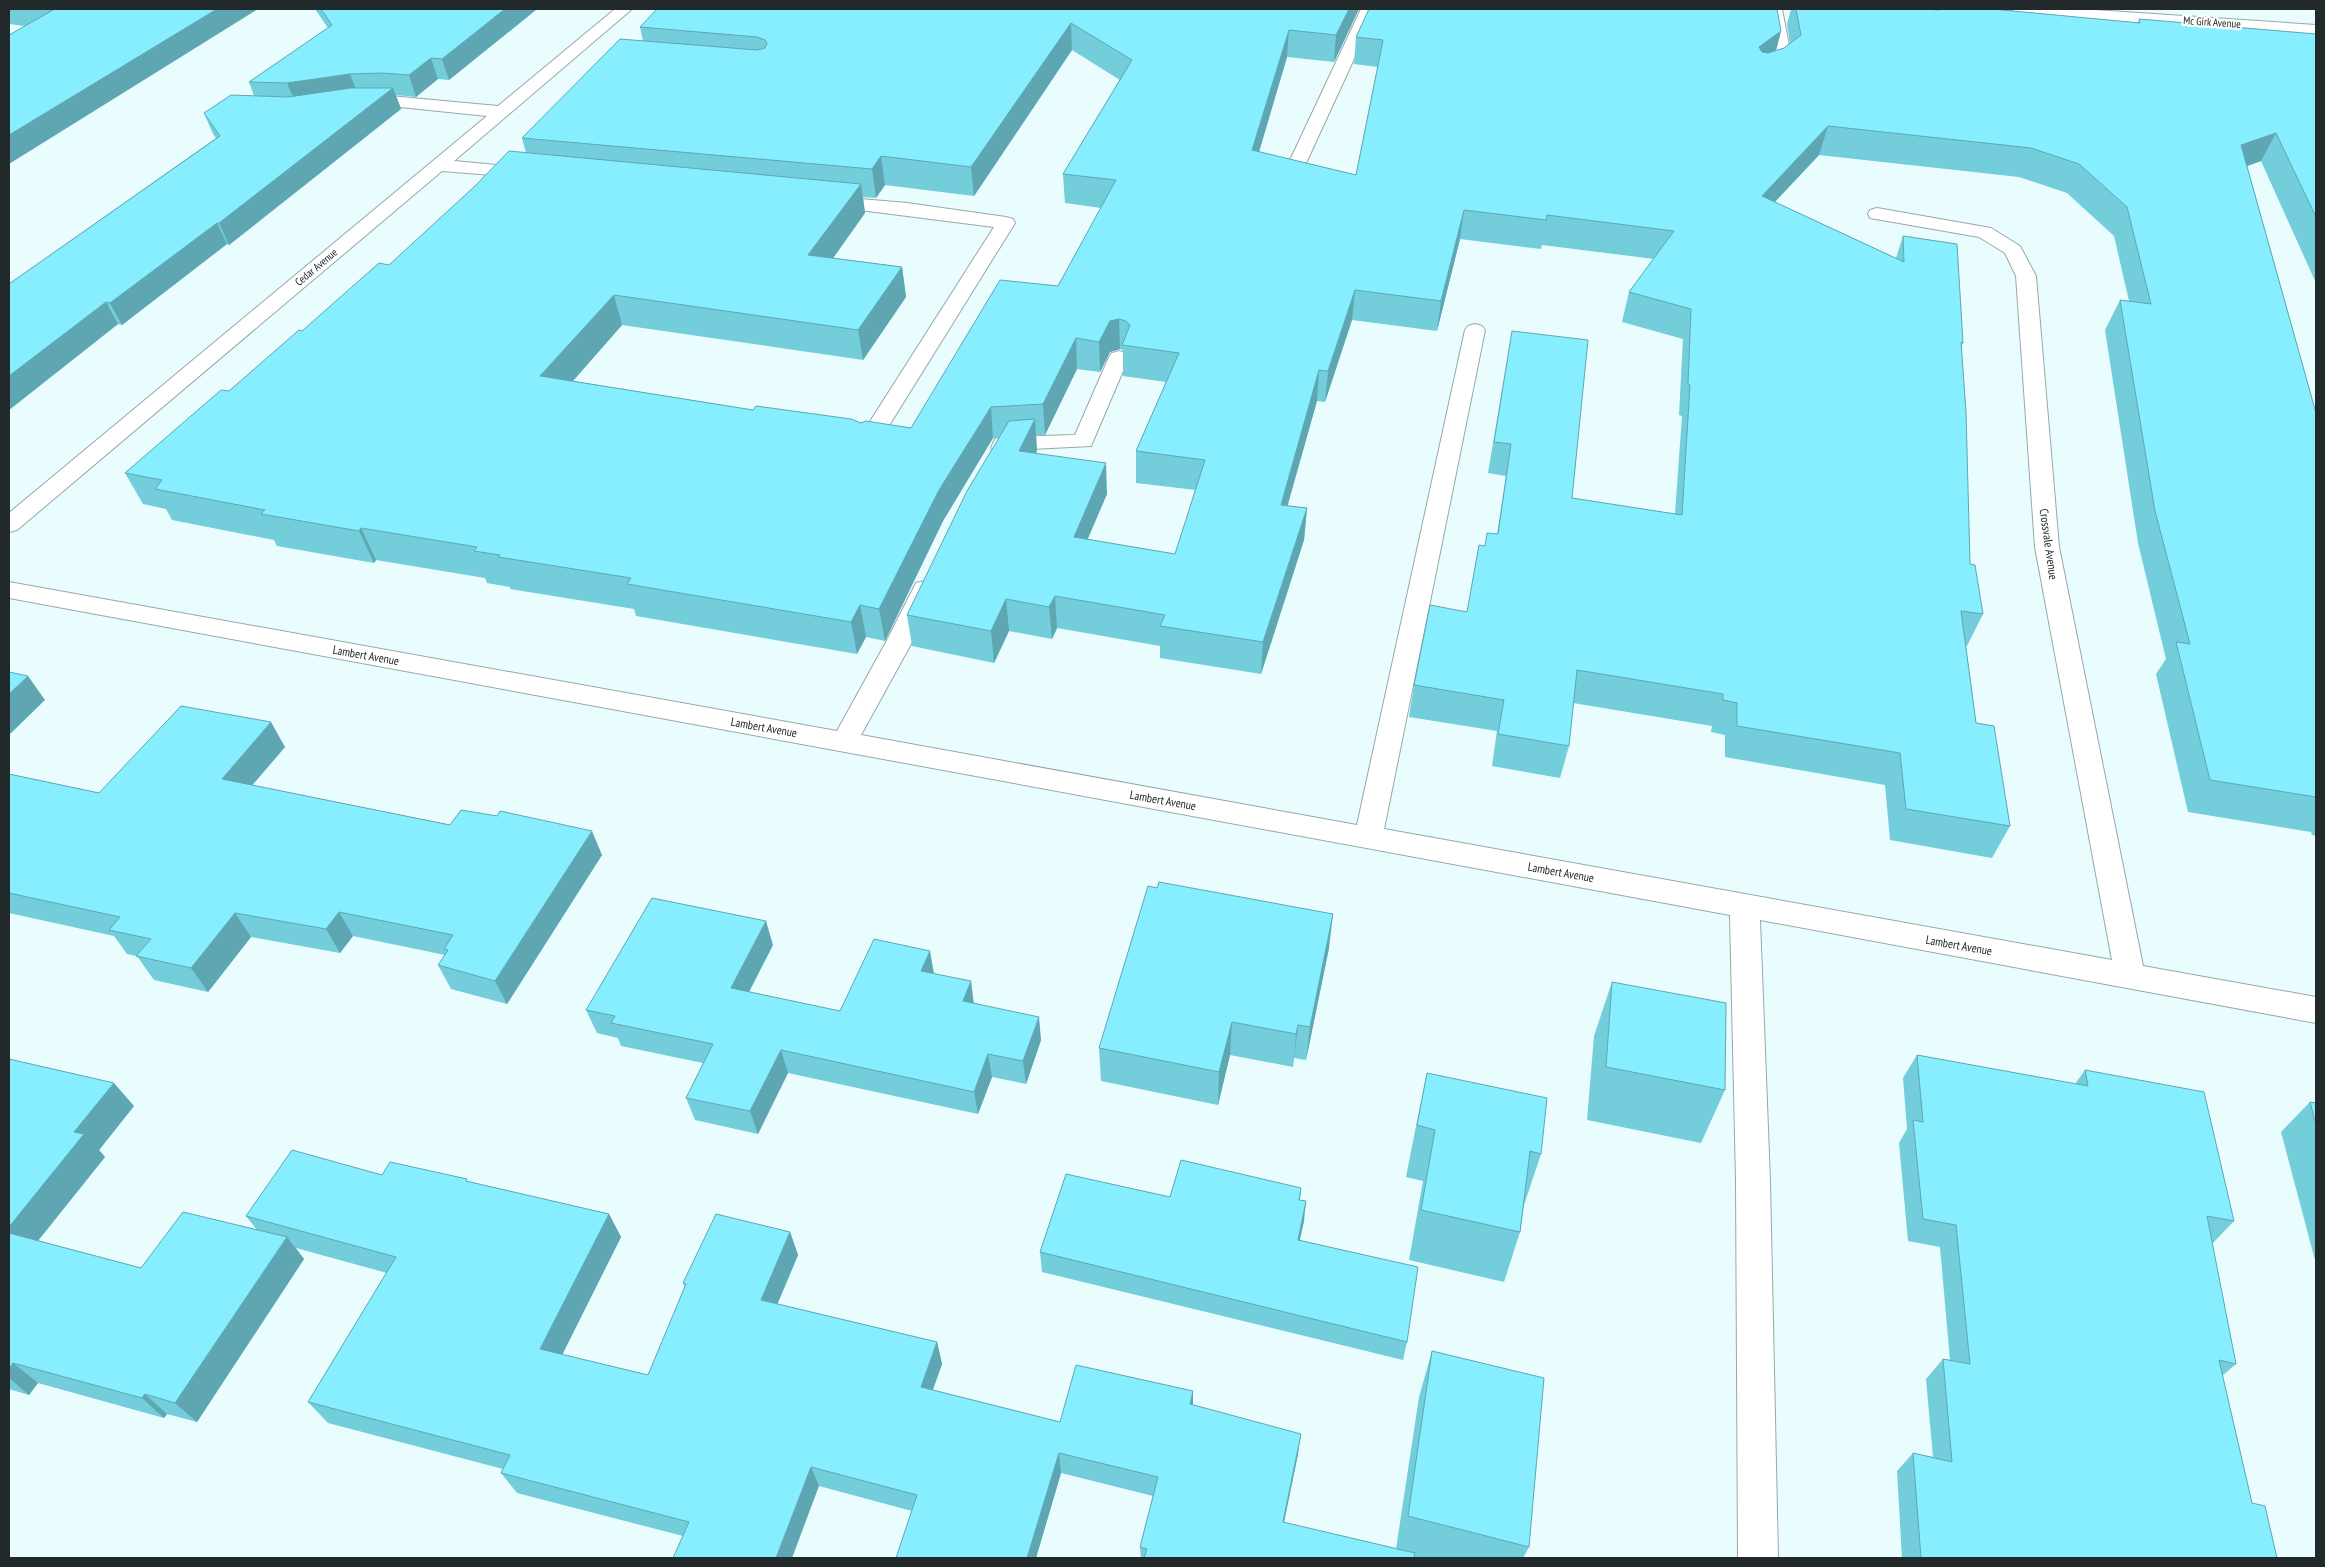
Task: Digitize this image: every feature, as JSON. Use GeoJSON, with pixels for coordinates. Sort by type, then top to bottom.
{"type":"FeatureCollection","features":[{"type":"Feature","properties":{"kind":"street","name":"Cedar Avenue"},"geometry":{"type":"LineString","coordinates":[[9,526],[502,112],[580,54],[624,9]]}},
{"type":"Feature","properties":{"kind":"street"},"geometry":{"type":"LineString","coordinates":[[1264,176],[1285,171],[1298,161],[1360,32],[1369,9]]}},
{"type":"Feature","properties":{"kind":"street"},"geometry":{"type":"LineString","coordinates":[[1762,75],[1784,61],[1774,9]]}},
{"type":"Feature","properties":{"kind":"street","name":"Mc Girk Avenue"},"geometry":{"type":"LineString","coordinates":[[2018,9],[2158,14],[2316,30]]}},
{"type":"Feature","properties":{"kind":"street"},"geometry":{"type":"LineString","coordinates":[[348,104],[390,101],[502,112]]}},
{"type":"Feature","properties":{"kind":"street"},"geometry":{"type":"LineString","coordinates":[[438,165],[546,175]]}},
{"type":"Feature","properties":{"kind":"street"},"geometry":{"type":"LineString","coordinates":[[810,200],[907,209],[1006,222],[866,445]]}},
{"type":"Feature","properties":{"kind":"street","name":"Crossvale Avenue"},"geometry":{"type":"LineString","coordinates":[[1878,214],[1984,232],[2013,250],[2026,276],[2047,547],[2130,976]]}},
{"type":"Feature","properties":{"kind":"street"},"geometry":{"type":"LineString","coordinates":[[1368,837],[1475,330]]}},
{"type":"Feature","properties":{"kind":"street"},"geometry":{"type":"LineString","coordinates":[[990,468],[1004,444],[1083,441],[1119,357]]}},
{"type":"Feature","properties":{"kind":"street"},"geometry":{"type":"LineString","coordinates":[[844,742],[898,644],[936,566]]}},
{"type":"Feature","properties":{"kind":"street","name":"Lambert Avenue"},"geometry":{"type":"LineString","coordinates":[[9,590],[2316,1010]]}},
{"type":"Feature","properties":{"kind":"street"},"geometry":{"type":"LineString","coordinates":[[1745,906],[1753,1181],[1758,1558]]}},
{"type":"Feature","properties":{"kind":"building"},"geometry":{"type":"Polygon","coordinates":[[[41,9],[217,9],[9,135],[9,35],[53,10],[41,9]]]}},
{"type":"Feature","properties":{"kind":"building"},"geometry":{"type":"Polygon","coordinates":[[[321,9],[505,9],[442,59],[431,58],[409,75],[382,73],[350,74],[287,83],[249,82],[332,25],[321,9]]]}},
{"type":"Feature","properties":{"kind":"building"},"geometry":{"type":"Polygon","coordinates":[[[657,9],[1349,9],[1336,35],[1289,30],[1252,150],[1356,175],[1383,40],[1356,37],[1369,9],[1777,9],[1781,31],[1759,47],[1762,52],[1768,53],[1784,48],[1801,35],[1796,9],[1992,9],[2140,23],[2139,19],[2316,34],[2316,217],[2276,133],[2241,145],[2316,413],[2316,797],[2210,780],[2176,642],[2190,644],[2155,511],[2120,300],[2151,304],[2127,207],[2079,164],[2031,148],[1828,126],[1762,196],[1904,262],[1903,236],[1957,244],[1966,412],[1970,564],[1975,565],[1983,614],[1961,611],[1976,723],[1994,726],[2010,826],[1906,809],[1900,753],[1737,726],[1737,703],[1723,700],[1723,694],[1577,670],[1569,746],[1498,734],[1504,700],[1414,685],[1430,605],[1467,612],[1479,545],[1485,546],[1487,533],[1498,534],[1511,444],[1494,442],[1512,331],[1588,340],[1572,498],[1682,515],[1690,385],[1688,384],[1691,309],[1629,292],[1674,231],[1547,215],[1546,220],[1464,210],[1441,301],[1355,290],[1328,371],[1319,370],[1281,505],[1307,508],[1263,642],[1160,626],[1165,615],[1055,596],[1049,607],[1006,599],[991,631],[907,615],[967,491],[1009,421],[1035,419],[1019,451],[1106,463],[1074,537],[1175,554],[1205,460],[1136,451],[1179,353],[1122,345],[1130,325],[1126,321],[1119,319],[1110,321],[1099,342],[1076,338],[1043,404],[991,407],[939,490],[879,609],[860,605],[851,622],[627,584],[631,578],[498,557],[500,555],[474,551],[477,547],[361,528],[359,531],[261,514],[265,510],[155,489],[162,480],[125,473],[221,390],[229,391],[299,330],[302,331],[379,263],[389,265],[475,186],[509,151],[861,184],[808,255],[902,267],[858,330],[614,295],[540,376],[753,410],[756,406],[851,419],[861,423],[866,421],[911,428],[1000,280],[1058,286],[1116,180],[1063,174],[1132,60],[1071,23],[971,167],[881,156],[872,169],[522,138],[620,39],[757,50],[765,48],[767,43],[765,40],[757,37],[640,27],[657,9]]]}},
{"type":"Feature","properties":{"kind":"building"},"geometry":{"type":"Polygon","coordinates":[[[351,88],[393,88],[219,223],[110,303],[106,302],[9,376],[9,284],[220,136],[204,113],[231,95],[288,97],[351,88]]]}},
{"type":"Feature","properties":{"kind":"building"},"geometry":{"type":"Polygon","coordinates":[[[9,672],[28,676],[9,694],[9,672]]]}},
{"type":"Feature","properties":{"kind":"building"},"geometry":{"type":"Polygon","coordinates":[[[181,706],[271,722],[222,779],[450,825],[461,810],[497,816],[500,811],[592,831],[495,981],[438,965],[448,950],[444,949],[453,935],[339,912],[326,929],[235,913],[191,968],[136,956],[151,939],[109,930],[120,917],[9,893],[9,774],[99,793],[181,706]]]}},
{"type":"Feature","properties":{"kind":"building"},"geometry":{"type":"Polygon","coordinates":[[[1159,882],[1333,914],[1310,1027],[1298,1025],[1296,1034],[1232,1022],[1219,1072],[1099,1048],[1148,886],[1157,888],[1159,882]]]}},
{"type":"Feature","properties":{"kind":"building"},"geometry":{"type":"Polygon","coordinates":[[[652,898],[766,921],[731,988],[840,1011],[874,939],[930,951],[921,971],[971,981],[963,1001],[1039,1017],[1023,1061],[988,1054],[974,1092],[781,1050],[750,1111],[686,1098],[713,1044],[611,1023],[615,1016],[586,1010],[652,898]]]}},
{"type":"Feature","properties":{"kind":"building"},"geometry":{"type":"Polygon","coordinates":[[[1612,982],[1726,1003],[1725,1090],[1606,1067],[1612,982]]]}},
{"type":"Feature","properties":{"kind":"building"},"geometry":{"type":"Polygon","coordinates":[[[1917,1055],[2088,1086],[2085,1070],[2204,1092],[2234,1221],[2207,1216],[2236,1364],[2219,1360],[2252,1503],[2265,1506],[2277,1558],[1921,1558],[1913,1453],[1952,1462],[1943,1359],[1970,1364],[1956,1225],[1923,1219],[1913,1120],[1923,1122],[1917,1055]]]}},
{"type":"Feature","properties":{"kind":"building"},"geometry":{"type":"Polygon","coordinates":[[[9,1059],[114,1083],[74,1132],[84,1134],[9,1227],[9,1059]]]}},
{"type":"Feature","properties":{"kind":"building"},"geometry":{"type":"Polygon","coordinates":[[[1427,1073],[1547,1098],[1541,1154],[1530,1151],[1520,1232],[1421,1210],[1435,1130],[1417,1125],[1427,1073]]]}},
{"type":"Feature","properties":{"kind":"building"},"geometry":{"type":"Polygon","coordinates":[[[2310,1102],[2316,1103],[2316,1125],[2310,1102]]]}},
{"type":"Feature","properties":{"kind":"building"},"geometry":{"type":"Polygon","coordinates":[[[292,1150],[382,1175],[390,1162],[609,1214],[540,1349],[648,1375],[686,1284],[683,1283],[716,1214],[790,1232],[761,1300],[937,1342],[921,1387],[1060,1422],[1076,1365],[1193,1391],[1190,1404],[1301,1434],[1283,1522],[1415,1553],[1414,1558],[1144,1558],[1147,1549],[1140,1547],[1158,1477],[1059,1453],[1027,1558],[896,1558],[917,1495],[811,1467],[776,1558],[673,1558],[689,1522],[501,1473],[510,1455],[308,1402],[396,1257],[246,1216],[292,1150]]]}},
{"type":"Feature","properties":{"kind":"building"},"geometry":{"type":"Polygon","coordinates":[[[1181,1160],[1301,1188],[1299,1200],[1306,1201],[1298,1240],[1418,1267],[1407,1342],[1040,1252],[1066,1174],[1170,1197],[1181,1160]]]}},
{"type":"Feature","properties":{"kind":"building"},"geometry":{"type":"Polygon","coordinates":[[[183,1212],[287,1237],[175,1403],[145,1394],[142,1398],[13,1363],[9,1369],[9,1233],[141,1268],[183,1212]]]}},
{"type":"Feature","properties":{"kind":"building"},"geometry":{"type":"Polygon","coordinates":[[[1432,1351],[1544,1378],[1529,1547],[1408,1516],[1432,1351]]]}}]}
